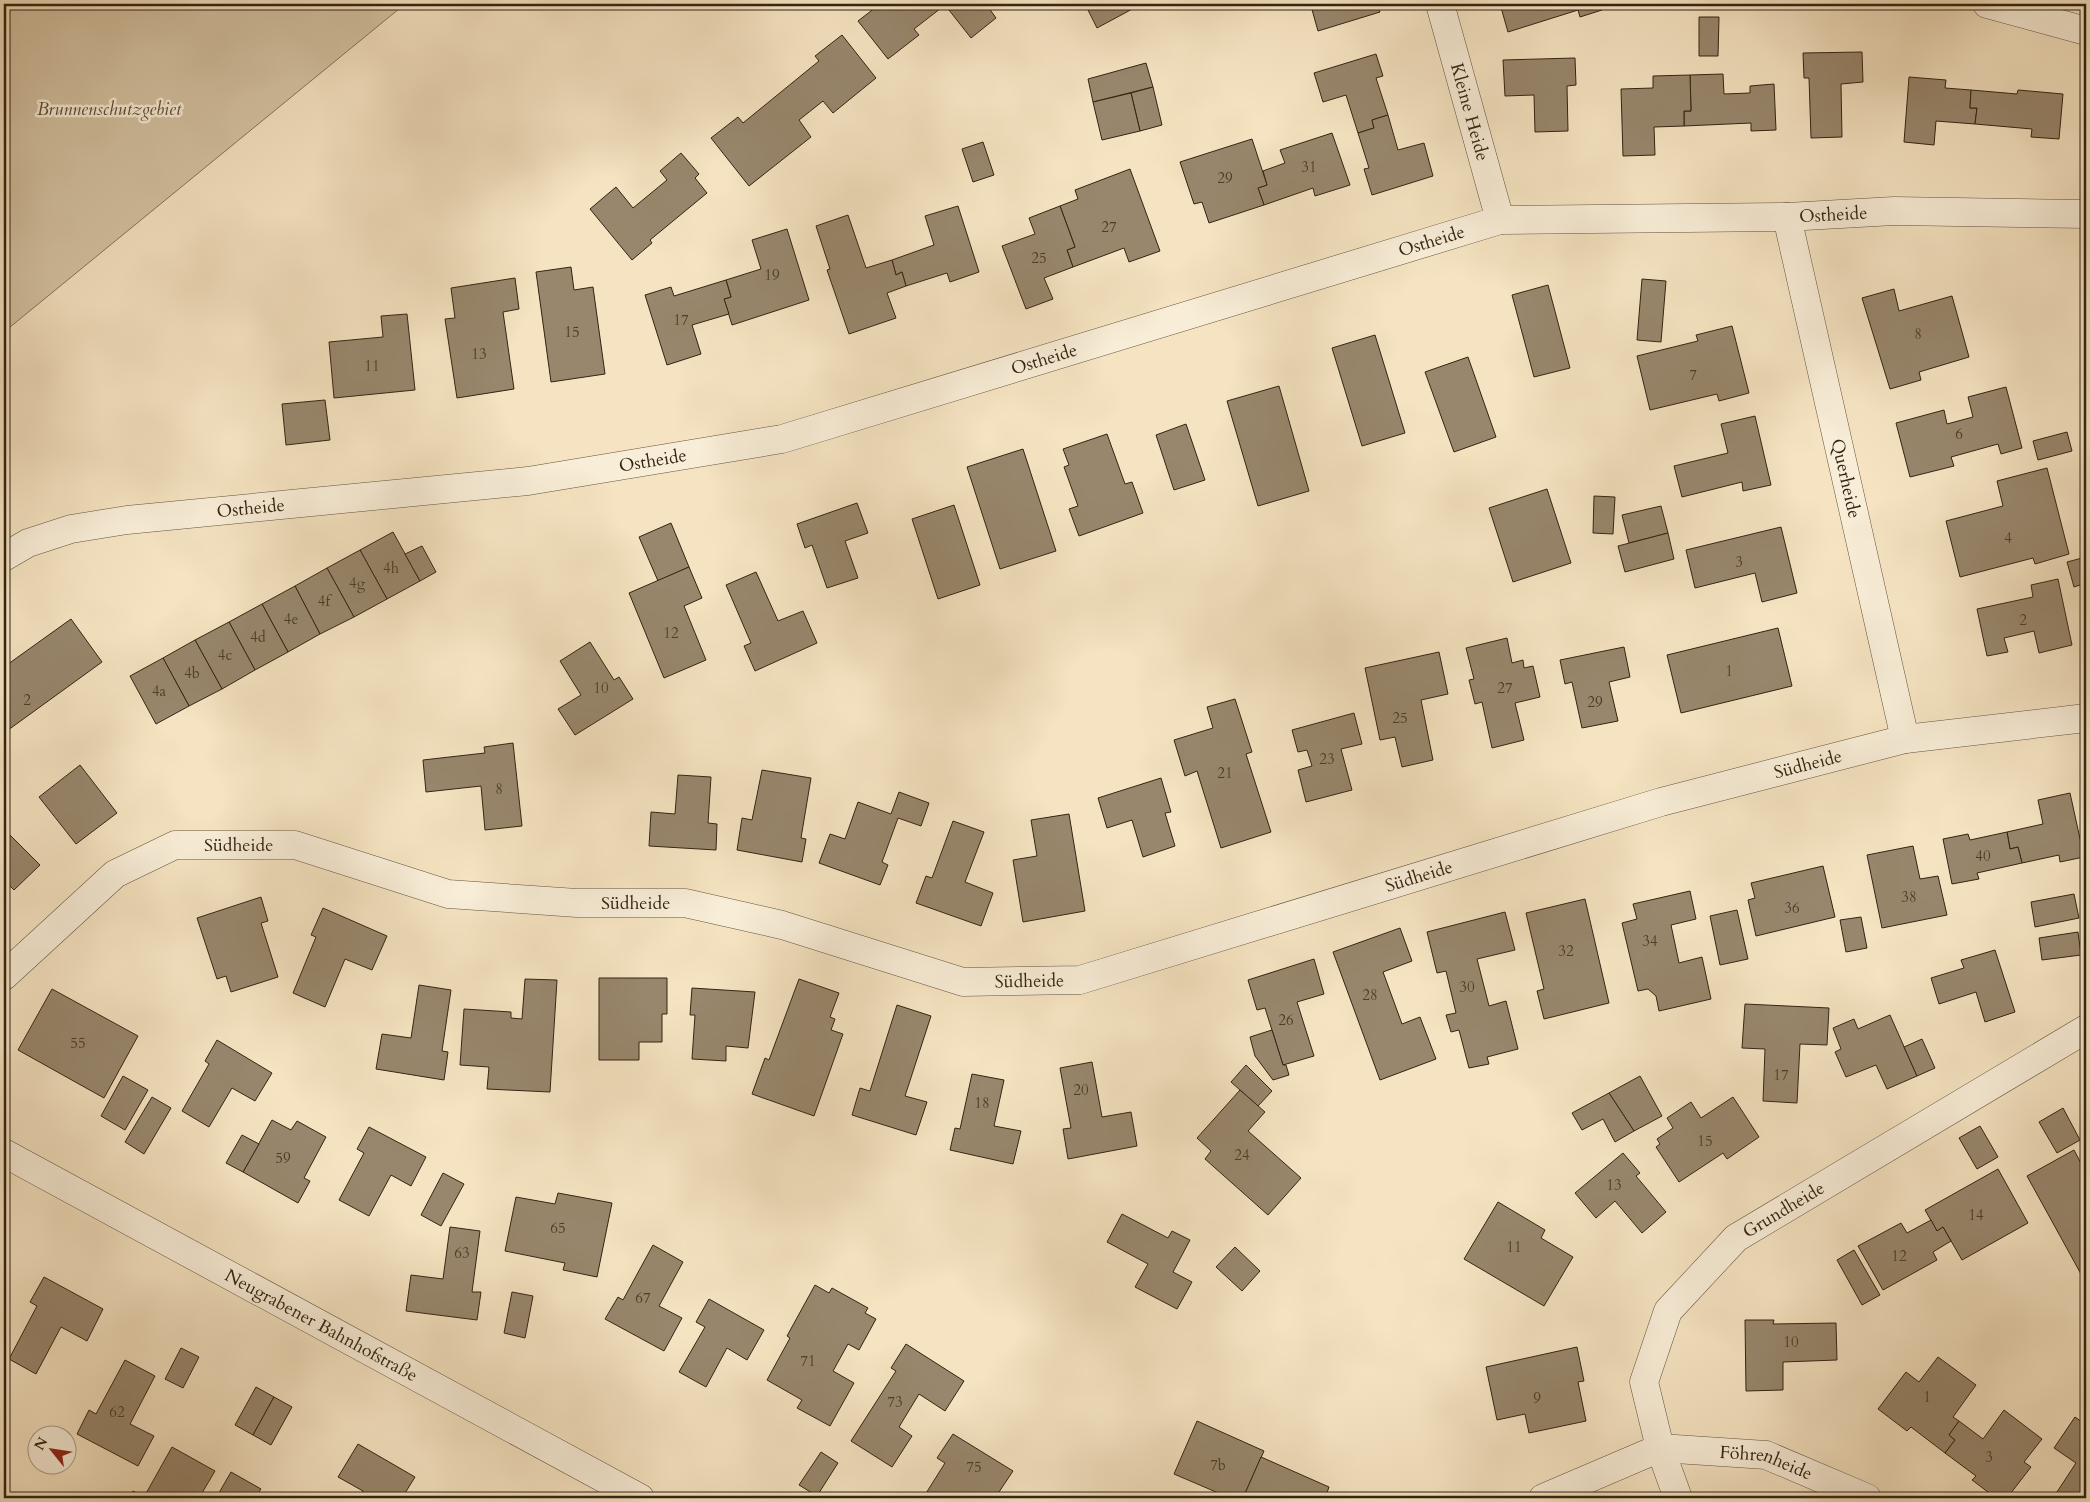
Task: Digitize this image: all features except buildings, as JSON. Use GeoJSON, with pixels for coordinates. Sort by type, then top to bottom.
{"type":"FeatureCollection","features":[{"type":"Feature","properties":{"kind":"street","name":"Kleine Heide"},"geometry":{"type":"LineString","coordinates":[[1440,4],[1500,220]]}},
{"type":"Feature","properties":{"kind":"street"},"geometry":{"type":"LineString","coordinates":[[1988,4],[2086,31]]}},
{"type":"Feature","properties":{"kind":"street","name":"Ostheide"},"geometry":{"type":"LineString","coordinates":[[4,558],[28,543],[71,529],[127,520],[528,481],[782,439],[1500,220],[1787,217],[1894,211],[2086,214]]}},
{"type":"Feature","properties":{"kind":"street","name":"Querheide"},"geometry":{"type":"LineString","coordinates":[[1787,217],[1905,740]]}},
{"type":"Feature","properties":{"kind":"street","name":"Südheide"},"geometry":{"type":"LineString","coordinates":[[4,976],[115,874],[175,845],[295,845],[448,894],[577,903],[685,903],[782,925],[963,982],[1080,980],[1661,802],[1905,740],[2086,718]]}},
{"type":"Feature","properties":{"kind":"street","name":"Grundheide"},"geometry":{"type":"LineString","coordinates":[[1678,1498],[1660,1448],[1644,1382],[1668,1311],[1736,1238],[2086,1029]]}},
{"type":"Feature","properties":{"kind":"street","name":"Neugrabener Bahnhofstraße"},"geometry":{"type":"LineString","coordinates":[[4,1152],[640,1498]]}},
{"type":"Feature","properties":{"kind":"street"},"geometry":{"type":"LineString","coordinates":[[1543,1498],[1660,1448]]}},
{"type":"Feature","properties":{"kind":"street","name":"Föhrenheide"},"geometry":{"type":"LineString","coordinates":[[1660,1448],[1766,1455],[1867,1498]]}},
{"type":"Feature","properties":{"kind":"green space","name":"Brunnenschutzgebiet"},"geometry":{"type":"Polygon","coordinates":[[[4,4],[405,4],[4,332],[4,4]]]}}]}
